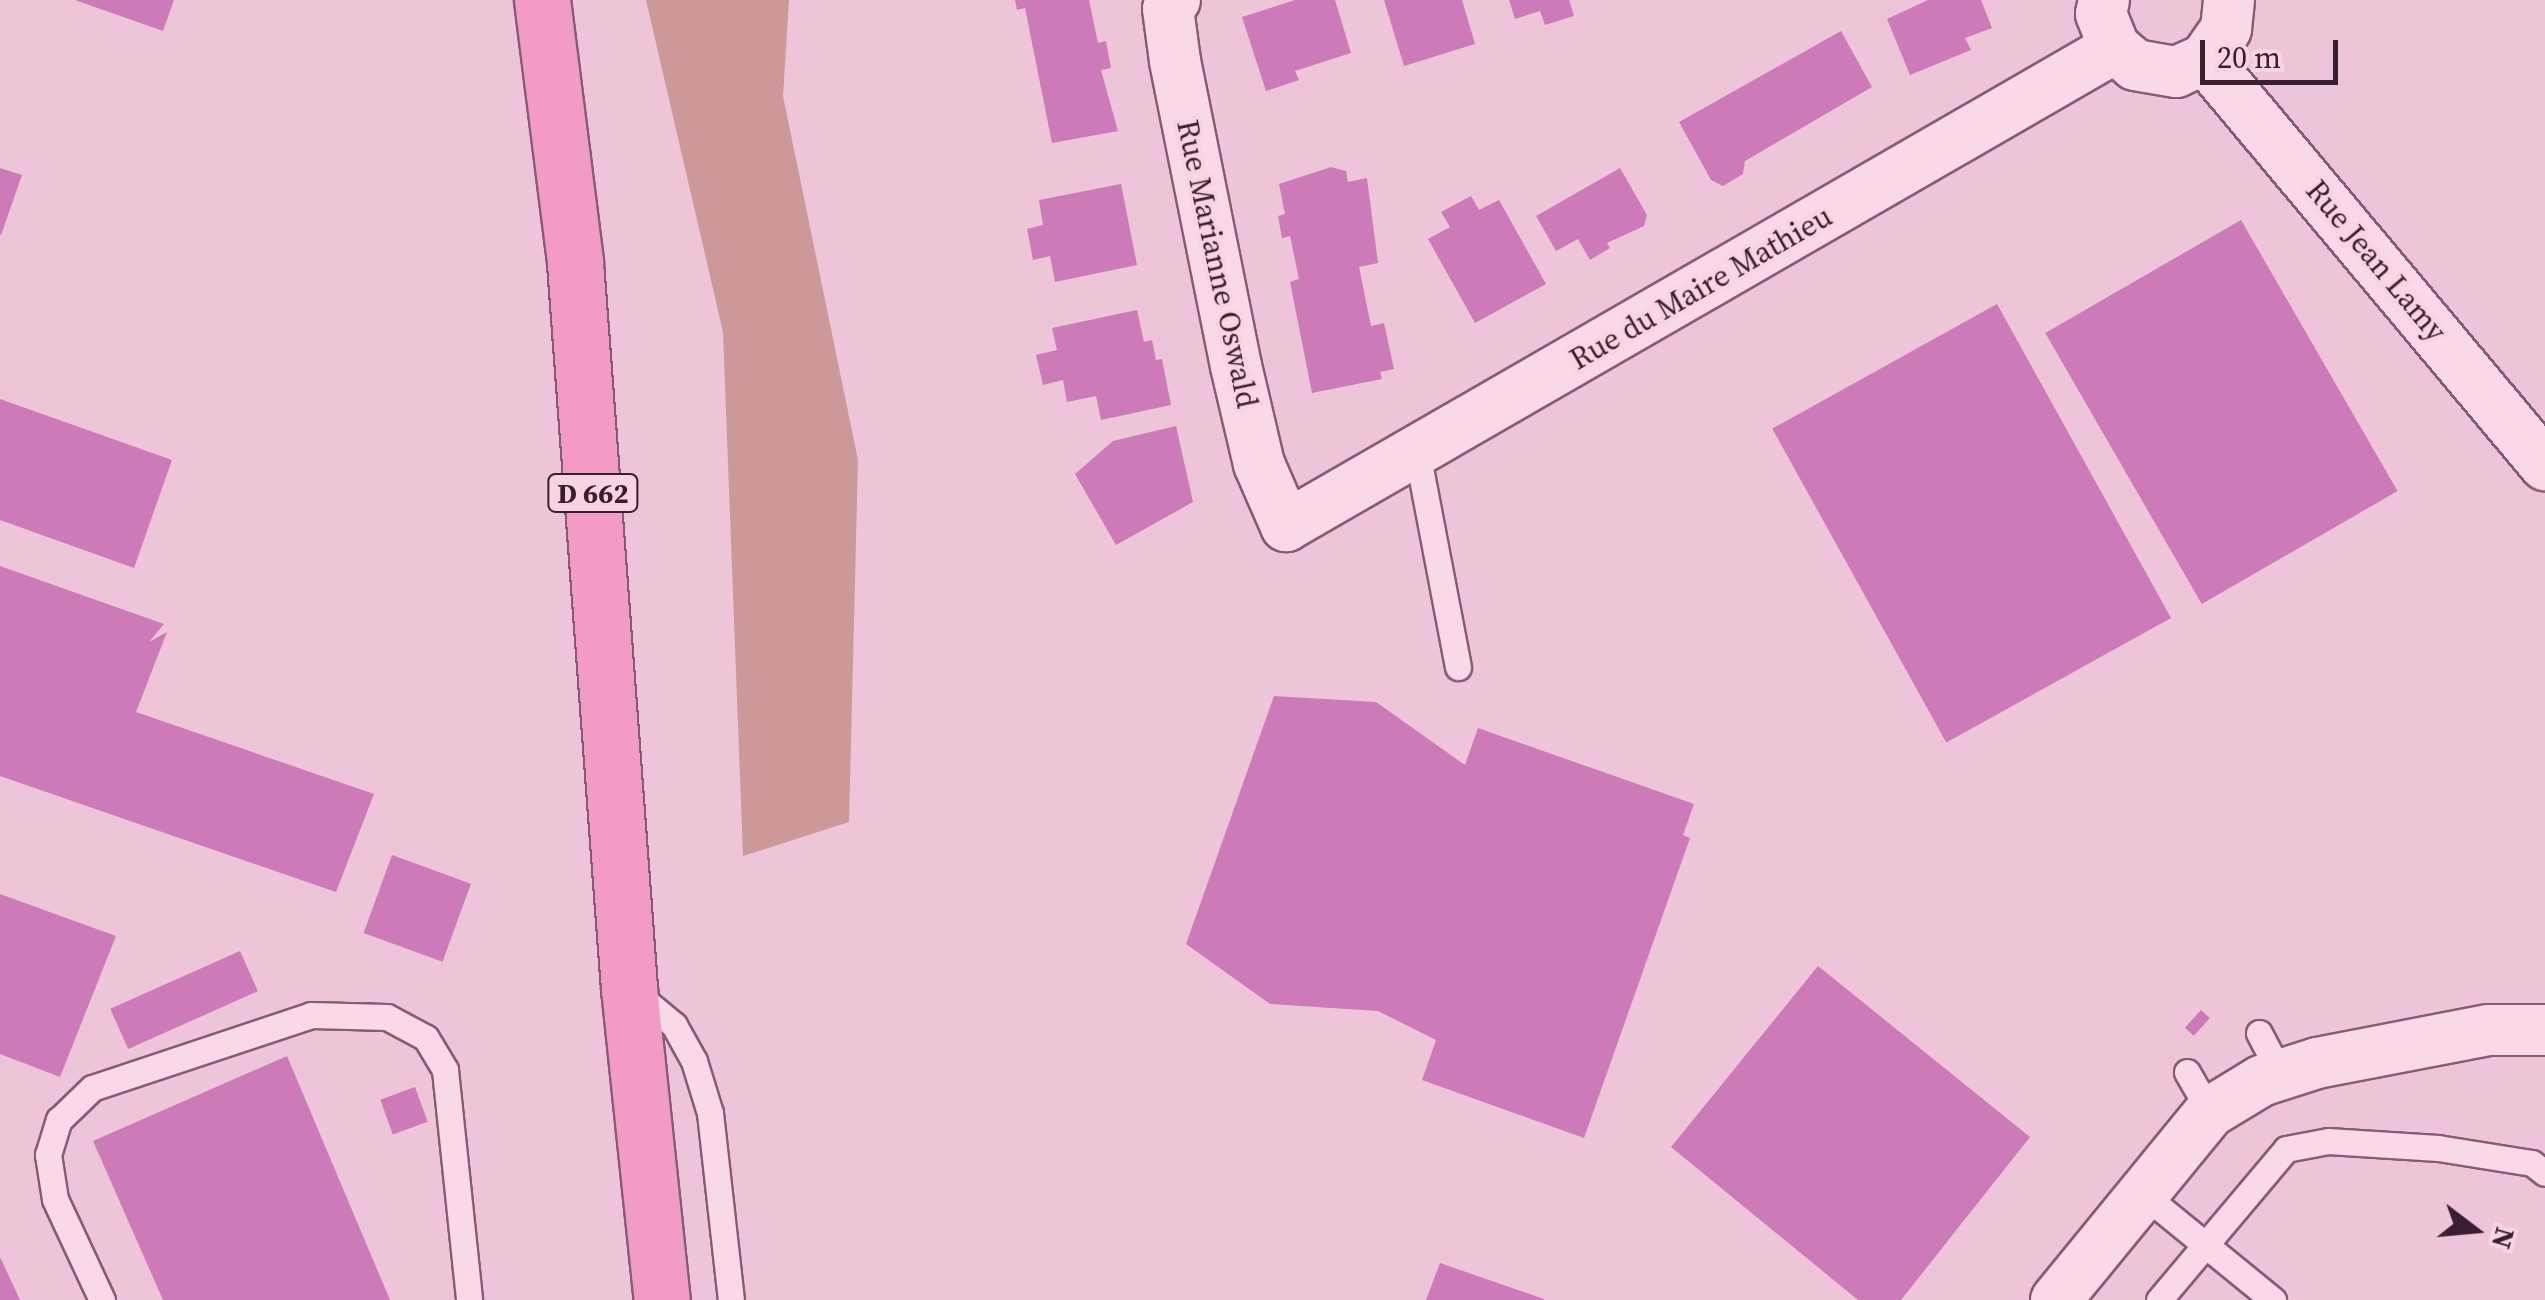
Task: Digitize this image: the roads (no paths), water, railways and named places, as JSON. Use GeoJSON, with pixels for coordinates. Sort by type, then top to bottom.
{"type":"FeatureCollection","features":[{"type":"Feature","properties":{"kind":"main road","name":"D 662"},"geometry":{"type":"LineString","coordinates":[[542,0],[575,263],[630,988],[662,1300]]}},
{"type":"Feature","properties":{"kind":"street","name":"Rue Marianne Oswald"},"geometry":{"type":"LineString","coordinates":[[1175,0],[1168,9],[1175,61],[1236,366],[1260,464],[1286,526]]}},
{"type":"Feature","properties":{"kind":"street"},"geometry":{"type":"LineString","coordinates":[[2109,24],[2135,65],[2176,72],[2205,59],[2226,29],[2229,0]]}},
{"type":"Feature","properties":{"kind":"street","name":"Rue du Maire Mathieu"},"geometry":{"type":"LineString","coordinates":[[1286,526],[1417,452],[2109,24]]}},
{"type":"Feature","properties":{"kind":"street","name":"Rue Jean Lamy"},"geometry":{"type":"LineString","coordinates":[[2205,59],[2545,465]]}},
{"type":"Feature","properties":{"kind":"street"},"geometry":{"type":"LineString","coordinates":[[2056,1300],[2143,1194],[2198,1092],[2270,1053],[2489,1030],[2545,1030]]}},
{"type":"Feature","properties":{"kind":"lane"},"geometry":{"type":"LineString","coordinates":[[1417,452],[1458,666]]}},
{"type":"Feature","properties":{"kind":"lane"},"geometry":{"type":"LineString","coordinates":[[630,988],[674,1025],[694,1061],[710,1114],[731,1300]]}},
{"type":"Feature","properties":{"kind":"lane"},"geometry":{"type":"LineString","coordinates":[[102,1300],[54,1199],[48,1154],[59,1120],[92,1088],[311,1015],[387,1017],[426,1038],[445,1070],[470,1300]]}},
{"type":"Feature","properties":{"kind":"lane"},"geometry":{"type":"LineString","coordinates":[[2160,1300],[2286,1149],[2328,1141],[2438,1148],[2532,1163],[2545,1172]]}},
{"type":"Feature","properties":{"kind":"lane"},"geometry":{"type":"LineString","coordinates":[[2143,1194],[2272,1300]]}}]}
